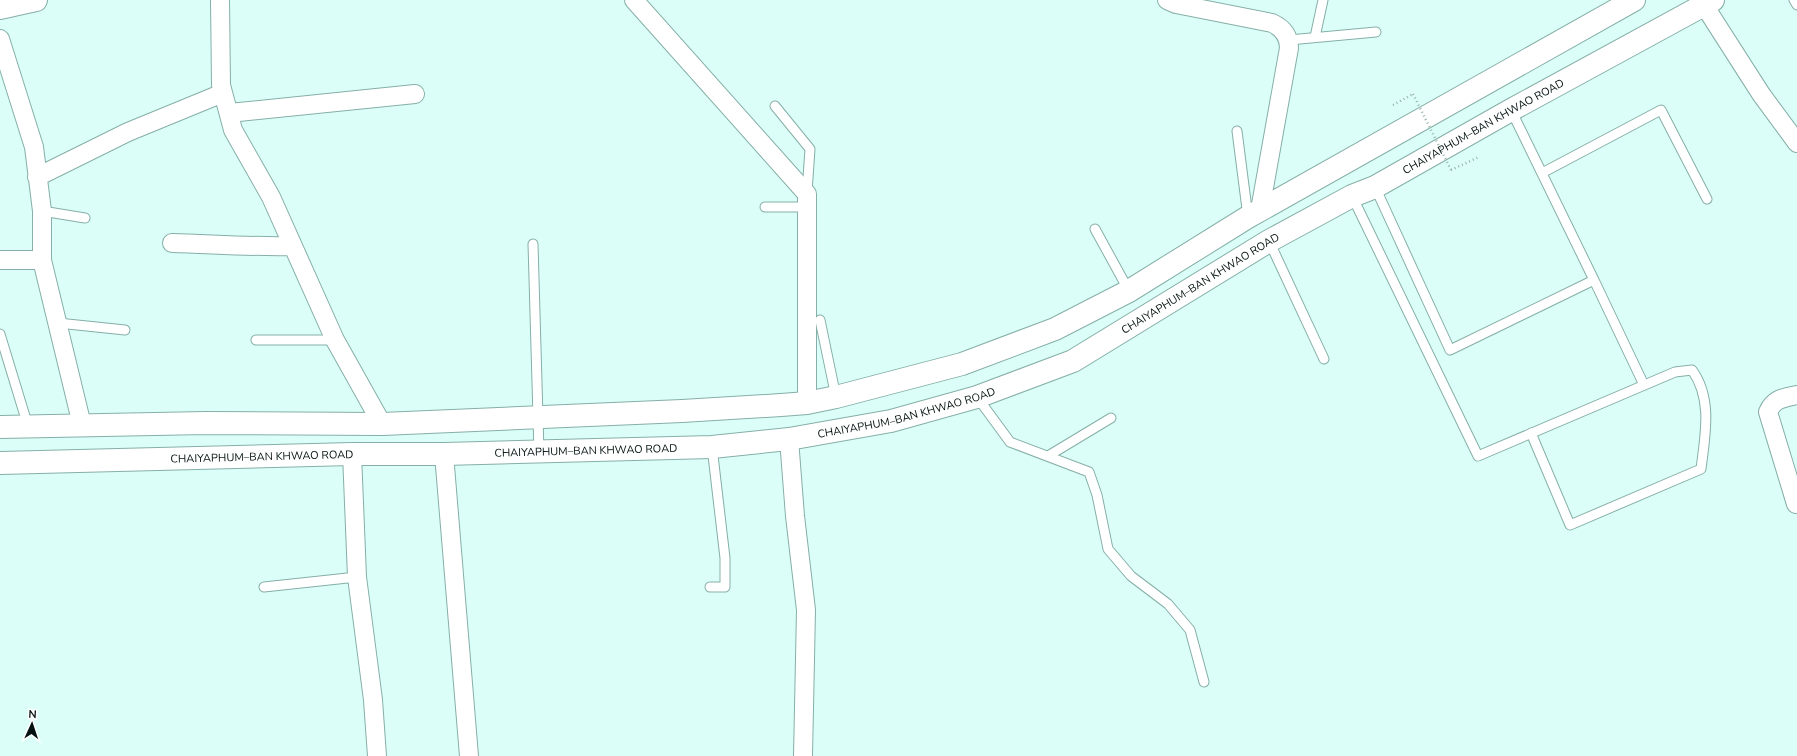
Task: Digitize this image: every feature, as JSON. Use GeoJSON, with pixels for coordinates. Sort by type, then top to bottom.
{"type":"FeatureCollection","features":[{"type":"Feature","properties":{"kind":"main road"},"geometry":{"type":"LineString","coordinates":[[0,8],[36,0]]}},
{"type":"Feature","properties":{"kind":"main road"},"geometry":{"type":"LineString","coordinates":[[0,426],[382,424],[690,411],[807,403],[836,397],[962,364],[1055,329],[1129,291],[1254,214],[1634,0]]}},
{"type":"Feature","properties":{"kind":"main road","name":"CHAIYAPHUM–BAN KHWAO ROAD"},"geometry":{"type":"LineString","coordinates":[[0,463],[712,447],[789,439],[891,421],[977,397],[1073,361],[1270,241],[1352,196],[1375,187],[1511,110],[1708,3]]}},
{"type":"Feature","properties":{"kind":"street"},"geometry":{"type":"LineString","coordinates":[[220,0],[221,85],[233,130],[271,197],[335,340],[382,424]]}},
{"type":"Feature","properties":{"kind":"street"},"geometry":{"type":"LineString","coordinates":[[634,0],[807,200],[807,403]]}},
{"type":"Feature","properties":{"kind":"street"},"geometry":{"type":"LineString","coordinates":[[1167,0],[1176,4],[1272,23],[1280,27],[1289,40],[1289,48],[1254,214]]}},
{"type":"Feature","properties":{"kind":"street"},"geometry":{"type":"LineString","coordinates":[[1708,3],[1761,94],[1797,143]]}},
{"type":"Feature","properties":{"kind":"street"},"geometry":{"type":"LineString","coordinates":[[0,38],[34,147],[42,211],[42,260],[82,425]]}},
{"type":"Feature","properties":{"kind":"street"},"geometry":{"type":"LineString","coordinates":[[37,177],[128,132],[223,93]]}},
{"type":"Feature","properties":{"kind":"street"},"geometry":{"type":"LineString","coordinates":[[229,113],[415,94]]}},
{"type":"Feature","properties":{"kind":"street"},"geometry":{"type":"LineString","coordinates":[[172,243],[218,244],[249,247],[292,246]]}},
{"type":"Feature","properties":{"kind":"street"},"geometry":{"type":"LineString","coordinates":[[0,260],[42,260]]}},
{"type":"Feature","properties":{"kind":"street"},"geometry":{"type":"LineString","coordinates":[[1796,504],[1768,412],[1771,404],[1777,400],[1797,395]]}},
{"type":"Feature","properties":{"kind":"street"},"geometry":{"type":"LineString","coordinates":[[789,439],[795,516],[806,610],[803,756]]}},
{"type":"Feature","properties":{"kind":"street"},"geometry":{"type":"LineString","coordinates":[[352,454],[357,577],[373,700],[377,756]]}},
{"type":"Feature","properties":{"kind":"street"},"geometry":{"type":"LineString","coordinates":[[444,454],[469,756]]}},
{"type":"Feature","properties":{"kind":"lane"},"geometry":{"type":"LineString","coordinates":[[1315,37],[1323,0]]}},
{"type":"Feature","properties":{"kind":"lane"},"geometry":{"type":"LineString","coordinates":[[1794,0],[1797,5]]}},
{"type":"Feature","properties":{"kind":"lane"},"geometry":{"type":"LineString","coordinates":[[1289,40],[1376,32]]}},
{"type":"Feature","properties":{"kind":"lane"},"geometry":{"type":"LineString","coordinates":[[764,208],[807,200],[810,149],[775,106]]}},
{"type":"Feature","properties":{"kind":"lane"},"geometry":{"type":"LineString","coordinates":[[1511,110],[1644,385]]}},
{"type":"Feature","properties":{"kind":"lane"},"geometry":{"type":"LineString","coordinates":[[1542,173],[1661,110],[1707,199]]}},
{"type":"Feature","properties":{"kind":"lane"},"geometry":{"type":"LineString","coordinates":[[1237,131],[1254,214]]}},
{"type":"Feature","properties":{"kind":"lane"},"geometry":{"type":"LineString","coordinates":[[1375,187],[1450,350],[1594,280]]}},
{"type":"Feature","properties":{"kind":"lane"},"geometry":{"type":"LineString","coordinates":[[1352,196],[1478,456],[1531,433],[1675,372],[1692,370],[1700,381],[1707,412],[1702,469],[1570,525],[1531,433]]}},
{"type":"Feature","properties":{"kind":"lane"},"geometry":{"type":"LineString","coordinates":[[42,211],[85,218]]}},
{"type":"Feature","properties":{"kind":"lane"},"geometry":{"type":"LineString","coordinates":[[1095,229],[1129,291]]}},
{"type":"Feature","properties":{"kind":"lane"},"geometry":{"type":"LineString","coordinates":[[1270,241],[1324,359]]}},
{"type":"Feature","properties":{"kind":"lane"},"geometry":{"type":"LineString","coordinates":[[533,244],[539,452]]}},
{"type":"Feature","properties":{"kind":"lane"},"geometry":{"type":"LineString","coordinates":[[820,320],[836,397]]}},
{"type":"Feature","properties":{"kind":"lane"},"geometry":{"type":"LineString","coordinates":[[58,323],[125,330]]}},
{"type":"Feature","properties":{"kind":"lane"},"geometry":{"type":"LineString","coordinates":[[0,334],[28,426]]}},
{"type":"Feature","properties":{"kind":"lane"},"geometry":{"type":"LineString","coordinates":[[256,340],[335,340]]}},
{"type":"Feature","properties":{"kind":"lane"},"geometry":{"type":"LineString","coordinates":[[977,397],[1010,442],[1089,472],[1097,495],[1108,549],[1132,576],[1168,604],[1190,630],[1204,682]]}},
{"type":"Feature","properties":{"kind":"lane"},"geometry":{"type":"LineString","coordinates":[[1048,456],[1110,418]]}},
{"type":"Feature","properties":{"kind":"lane"},"geometry":{"type":"LineString","coordinates":[[710,587],[725,587],[725,558],[712,447]]}},
{"type":"Feature","properties":{"kind":"lane"},"geometry":{"type":"LineString","coordinates":[[264,586],[357,577]]}},
{"type":"Feature","properties":{"kind":"path"},"geometry":{"type":"LineString","coordinates":[[1393,104],[1413,94],[1451,170],[1478,157]]}}]}
